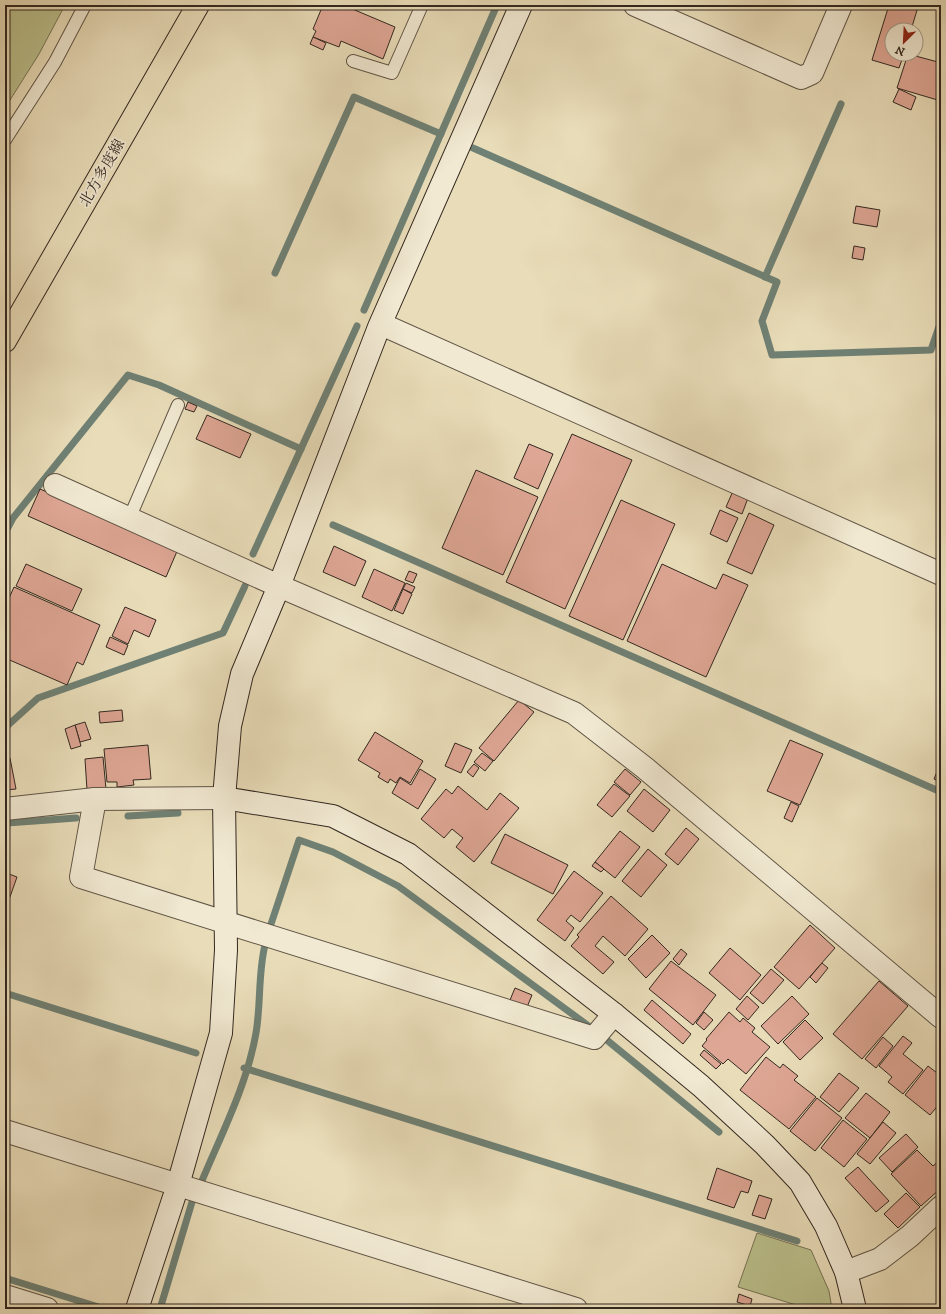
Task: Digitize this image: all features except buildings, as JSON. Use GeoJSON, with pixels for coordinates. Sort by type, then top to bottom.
{"type":"FeatureCollection","features":[{"type":"Feature","properties":{"kind":"main road","name":"北方多度線"},"geometry":{"type":"LineString","coordinates":[[5,341],[172,54],[198,5]]}},
{"type":"Feature","properties":{"kind":"street"},"geometry":{"type":"LineString","coordinates":[[172,54],[206,5]]}},
{"type":"Feature","properties":{"kind":"street"},"geometry":{"type":"LineString","coordinates":[[137,1309],[178,1185],[221,1034],[226,950],[224,798],[230,726],[242,674],[279,586],[381,324],[521,5]]}},
{"type":"Feature","properties":{"kind":"street"},"geometry":{"type":"LineString","coordinates":[[635,5],[801,78],[812,73],[841,5]]}},
{"type":"Feature","properties":{"kind":"street"},"geometry":{"type":"LineString","coordinates":[[381,324],[941,574]]}},
{"type":"Feature","properties":{"kind":"street"},"geometry":{"type":"LineString","coordinates":[[55,485],[279,586],[574,713],[645,768],[941,1017]]}},
{"type":"Feature","properties":{"kind":"street"},"geometry":{"type":"LineString","coordinates":[[5,809],[95,799],[224,798],[333,816],[408,854],[614,1014],[701,1086],[765,1145],[800,1182],[826,1226],[846,1272],[855,1309]]}},
{"type":"Feature","properties":{"kind":"street"},"geometry":{"type":"LineString","coordinates":[[95,799],[82,877],[594,1038],[614,1014]]}},
{"type":"Feature","properties":{"kind":"street"},"geometry":{"type":"LineString","coordinates":[[5,1131],[576,1309]]}},
{"type":"Feature","properties":{"kind":"street"},"geometry":{"type":"LineString","coordinates":[[846,1272],[880,1259],[910,1236],[941,1207]]}},
{"type":"Feature","properties":{"kind":"street"},"geometry":{"type":"LineString","coordinates":[[5,1296],[47,1309]]}},
{"type":"Feature","properties":{"kind":"lane"},"geometry":{"type":"LineString","coordinates":[[5,140],[55,62],[85,5]]}},
{"type":"Feature","properties":{"kind":"lane"},"geometry":{"type":"LineString","coordinates":[[353,61],[392,73],[422,5]]}},
{"type":"Feature","properties":{"kind":"lane"},"geometry":{"type":"LineString","coordinates":[[129,519],[178,405]]}},
{"type":"Feature","properties":{"kind":"green space"},"geometry":{"type":"Polygon","coordinates":[[[5,5],[65,5],[39,54],[5,108],[5,5]]]}},
{"type":"Feature","properties":{"kind":"green space"},"geometry":{"type":"Polygon","coordinates":[[[757,1233],[811,1250],[829,1291],[832,1309],[809,1309],[738,1287],[757,1233]]]}},
{"type":"Feature","properties":{"kind":"waterway"},"geometry":{"type":"LineString","coordinates":[[364,310],[497,5]]}},
{"type":"Feature","properties":{"kind":"waterway"},"geometry":{"type":"LineString","coordinates":[[275,273],[354,97],[441,134]]}},
{"type":"Feature","properties":{"kind":"waterway"},"geometry":{"type":"LineString","coordinates":[[765,277],[841,104]]}},
{"type":"Feature","properties":{"kind":"waterway"},"geometry":{"type":"LineString","coordinates":[[473,148],[777,282],[762,321],[772,355],[931,350],[941,321]]}},
{"type":"Feature","properties":{"kind":"waterway"},"geometry":{"type":"LineString","coordinates":[[253,554],[357,326]]}},
{"type":"Feature","properties":{"kind":"waterway"},"geometry":{"type":"LineString","coordinates":[[5,533],[13,518],[128,375],[159,385],[301,449]]}},
{"type":"Feature","properties":{"kind":"waterway"},"geometry":{"type":"LineString","coordinates":[[333,525],[941,792]]}},
{"type":"Feature","properties":{"kind":"waterway"},"geometry":{"type":"LineString","coordinates":[[6,727],[38,698],[223,633],[245,586]]}},
{"type":"Feature","properties":{"kind":"waterway"},"geometry":{"type":"LineString","coordinates":[[128,816],[178,813]]}},
{"type":"Feature","properties":{"kind":"waterway"},"geometry":{"type":"LineString","coordinates":[[7,823],[76,818]]}},
{"type":"Feature","properties":{"kind":"waterway"},"geometry":{"type":"LineString","coordinates":[[269,930],[299,840],[333,852],[398,886],[590,1027]]}},
{"type":"Feature","properties":{"kind":"waterway"},"geometry":{"type":"LineString","coordinates":[[201,1183],[233,1110],[252,1052],[258,1022],[261,966],[265,945]]}},
{"type":"Feature","properties":{"kind":"waterway"},"geometry":{"type":"LineString","coordinates":[[5,993],[196,1053]]}},
{"type":"Feature","properties":{"kind":"waterway"},"geometry":{"type":"LineString","coordinates":[[608,1041],[719,1132]]}},
{"type":"Feature","properties":{"kind":"waterway"},"geometry":{"type":"LineString","coordinates":[[244,1068],[797,1241]]}},
{"type":"Feature","properties":{"kind":"waterway"},"geometry":{"type":"LineString","coordinates":[[160,1309],[192,1202]]}},
{"type":"Feature","properties":{"kind":"waterway"},"geometry":{"type":"LineString","coordinates":[[5,1278],[105,1309]]}}]}
